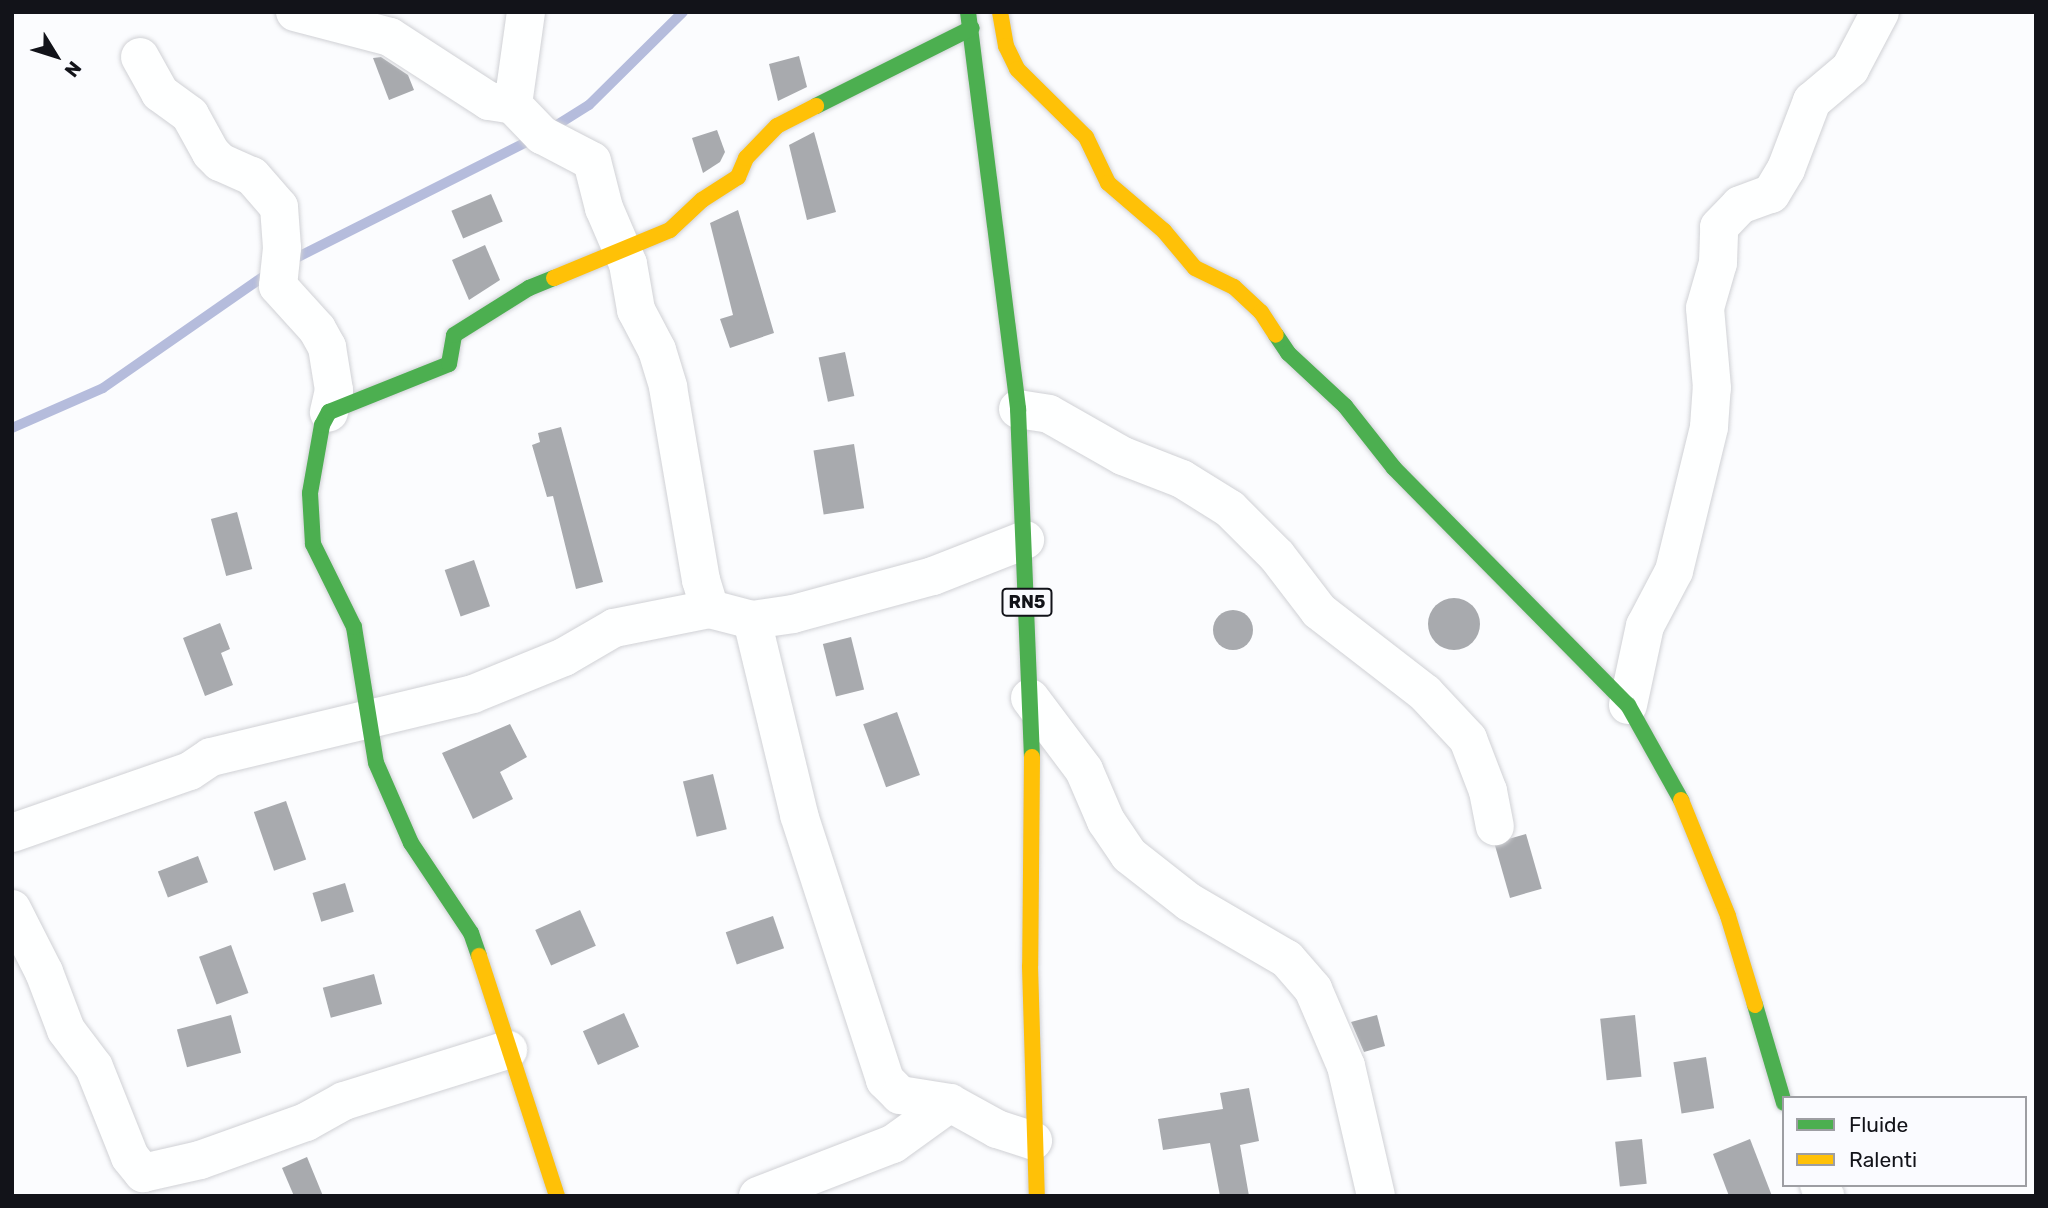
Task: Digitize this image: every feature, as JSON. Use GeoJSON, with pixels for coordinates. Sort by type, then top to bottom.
{"type":"FeatureCollection","features":[{"type":"Feature","properties":{"kind":"main road"},"geometry":{"type":"LineString","coordinates":[[1000,12],[1006,46],[1017,69],[1086,137],[1108,183],[1164,230],[1195,268],[1234,287],[1261,312],[1288,353],[1345,406],[1394,468],[1628,705],[1679,797],[1728,916],[1782,1096]]}},
{"type":"Feature","properties":{"kind":"main road"},"geometry":{"type":"LineString","coordinates":[[557,1196],[543,1143],[508,1050],[471,933],[411,843],[376,763],[366,720],[360,649],[317,556],[310,515],[318,445],[329,412],[449,365],[451,341],[460,330],[529,288],[655,240],[702,200],[730,184],[743,169],[746,158],[777,126],[970,20]]}},
{"type":"Feature","properties":{"kind":"main road","name":"RN5"},"geometry":{"type":"LineString","coordinates":[[970,20],[1018,408],[1030,698],[1033,1141],[1037,1196]]}},
{"type":"Feature","properties":{"kind":"street"},"geometry":{"type":"LineString","coordinates":[[295,12],[390,37],[489,101],[513,105],[542,135],[592,161],[623,253],[636,310],[657,350],[677,422],[701,580],[710,609]]}},
{"type":"Feature","properties":{"kind":"street"},"geometry":{"type":"LineString","coordinates":[[513,105],[526,12]]}},
{"type":"Feature","properties":{"kind":"street"},"geometry":{"type":"LineString","coordinates":[[1628,705],[1645,626],[1674,571],[1709,427],[1712,388],[1705,308],[1718,263],[1719,227],[1740,205],[1771,194],[1786,169],[1812,101],[1850,69],[1880,12]]}},
{"type":"Feature","properties":{"kind":"street"},"geometry":{"type":"LineString","coordinates":[[140,57],[160,93],[190,116],[211,153],[220,162],[252,176],[279,207],[282,248],[278,286],[317,329],[327,347],[334,390],[329,412]]}},
{"type":"Feature","properties":{"kind":"street"},"geometry":{"type":"LineString","coordinates":[[1018,408],[1049,414],[1123,456],[1182,479],[1230,509],[1277,556],[1319,611],[1425,693],[1468,738],[1488,790],[1495,827]]}},
{"type":"Feature","properties":{"kind":"street"},"geometry":{"type":"LineString","coordinates":[[12,833],[190,771],[211,757],[473,694],[564,657],[614,628],[710,609],[752,620],[826,606],[922,580],[1025,540]]}},
{"type":"Feature","properties":{"kind":"street"},"geometry":{"type":"LineString","coordinates":[[752,620],[799,815],[885,1080],[900,1095],[959,1104],[997,1129],[1033,1141]]}},
{"type":"Feature","properties":{"kind":"street"},"geometry":{"type":"LineString","coordinates":[[1030,698],[1084,770],[1105,821],[1129,855],[1189,902],[1286,959],[1313,989],[1346,1066],[1376,1196]]}},
{"type":"Feature","properties":{"kind":"street"},"geometry":{"type":"LineString","coordinates":[[12,909],[44,972],[66,1030],[94,1068],[130,1157],[144,1172],[200,1160],[306,1122],[344,1101],[508,1050]]}},
{"type":"Feature","properties":{"kind":"street"},"geometry":{"type":"LineString","coordinates":[[758,1196],[892,1144],[950,1103]]}},
{"type":"Feature","properties":{"kind":"building"},"geometry":{"type":"Polygon","coordinates":[[[799,56],[807,87],[778,101],[769,64],[799,56]]]}},
{"type":"Feature","properties":{"kind":"building"},"geometry":{"type":"Polygon","coordinates":[[[381,57],[408,75],[414,90],[389,100],[373,58],[381,57]]]}},
{"type":"Feature","properties":{"kind":"building"},"geometry":{"type":"Polygon","coordinates":[[[717,130],[725,152],[720,162],[703,173],[692,138],[717,130]]]}},
{"type":"Feature","properties":{"kind":"building"},"geometry":{"type":"Polygon","coordinates":[[[814,132],[836,212],[807,220],[789,145],[814,132]]]}},
{"type":"Feature","properties":{"kind":"building"},"geometry":{"type":"Polygon","coordinates":[[[491,194],[503,222],[463,238],[451,211],[491,194]]]}},
{"type":"Feature","properties":{"kind":"building"},"geometry":{"type":"Polygon","coordinates":[[[738,210],[774,333],[730,348],[720,319],[733,315],[710,223],[738,210]]]}},
{"type":"Feature","properties":{"kind":"building"},"geometry":{"type":"Polygon","coordinates":[[[485,245],[500,280],[469,300],[452,260],[485,245]]]}},
{"type":"Feature","properties":{"kind":"building"},"geometry":{"type":"Polygon","coordinates":[[[845,352],[854,396],[828,402],[819,358],[845,352]]]}},
{"type":"Feature","properties":{"kind":"building"},"geometry":{"type":"Polygon","coordinates":[[[561,427],[603,582],[576,589],[553,496],[547,497],[532,445],[540,442],[538,433],[561,427]]]}},
{"type":"Feature","properties":{"kind":"building"},"geometry":{"type":"Polygon","coordinates":[[[854,444],[864,508],[824,515],[814,450],[854,444]]]}},
{"type":"Feature","properties":{"kind":"building"},"geometry":{"type":"Polygon","coordinates":[[[237,512],[252,569],[226,576],[211,519],[237,512]]]}},
{"type":"Feature","properties":{"kind":"building"},"geometry":{"type":"Polygon","coordinates":[[[474,560],[490,606],[461,616],[445,570],[474,560]]]}},
{"type":"Feature","properties":{"kind":"building"},"geometry":{"type":"Polygon","coordinates":[[[1454,598],[1464,600],[1472,606],[1478,614],[1478,634],[1472,642],[1464,648],[1454,650],[1444,648],[1436,642],[1430,634],[1428,624],[1430,614],[1436,606],[1444,600],[1454,598]]]}},
{"type":"Feature","properties":{"kind":"building"},"geometry":{"type":"Polygon","coordinates":[[[1233,610],[1241,611],[1247,616],[1252,622],[1252,638],[1247,644],[1241,649],[1233,650],[1225,649],[1219,644],[1214,638],[1213,630],[1214,622],[1219,616],[1225,611],[1233,610]]]}},
{"type":"Feature","properties":{"kind":"building"},"geometry":{"type":"Polygon","coordinates":[[[220,623],[230,649],[221,653],[233,685],[205,696],[183,638],[220,623]]]}},
{"type":"Feature","properties":{"kind":"building"},"geometry":{"type":"Polygon","coordinates":[[[851,637],[864,689],[836,696],[823,644],[851,637]]]}},
{"type":"Feature","properties":{"kind":"building"},"geometry":{"type":"Polygon","coordinates":[[[897,712],[920,775],[886,787],[863,724],[897,712]]]}},
{"type":"Feature","properties":{"kind":"building"},"geometry":{"type":"Polygon","coordinates":[[[510,724],[527,757],[500,772],[513,799],[473,819],[442,753],[510,724]]]}},
{"type":"Feature","properties":{"kind":"building"},"geometry":{"type":"Polygon","coordinates":[[[713,774],[727,829],[697,837],[683,781],[713,774]]]}},
{"type":"Feature","properties":{"kind":"building"},"geometry":{"type":"Polygon","coordinates":[[[286,801],[306,860],[274,871],[254,812],[286,801]]]}},
{"type":"Feature","properties":{"kind":"building"},"geometry":{"type":"Polygon","coordinates":[[[1526,834],[1542,889],[1510,898],[1494,843],[1526,834]]]}},
{"type":"Feature","properties":{"kind":"building"},"geometry":{"type":"Polygon","coordinates":[[[198,856],[208,882],[168,898],[158,871],[198,856]]]}},
{"type":"Feature","properties":{"kind":"building"},"geometry":{"type":"Polygon","coordinates":[[[345,883],[354,912],[321,922],[312,893],[345,883]]]}},
{"type":"Feature","properties":{"kind":"building"},"geometry":{"type":"Polygon","coordinates":[[[580,910],[596,946],[551,966],[535,930],[580,910]]]}},
{"type":"Feature","properties":{"kind":"building"},"geometry":{"type":"Polygon","coordinates":[[[773,916],[784,948],[737,964],[726,932],[773,916]]]}},
{"type":"Feature","properties":{"kind":"building"},"geometry":{"type":"Polygon","coordinates":[[[231,945],[248,993],[216,1005],[199,957],[231,945]]]}},
{"type":"Feature","properties":{"kind":"building"},"geometry":{"type":"Polygon","coordinates":[[[374,974],[382,1004],[331,1018],[323,988],[374,974]]]}},
{"type":"Feature","properties":{"kind":"building"},"geometry":{"type":"Polygon","coordinates":[[[624,1013],[639,1047],[598,1065],[583,1031],[624,1013]]]}},
{"type":"Feature","properties":{"kind":"building"},"geometry":{"type":"Polygon","coordinates":[[[231,1015],[241,1053],[187,1067],[177,1029],[231,1015]]]}},
{"type":"Feature","properties":{"kind":"building"},"geometry":{"type":"Polygon","coordinates":[[[1377,1015],[1385,1046],[1364,1052],[1351,1022],[1377,1015]]]}},
{"type":"Feature","properties":{"kind":"building"},"geometry":{"type":"Polygon","coordinates":[[[1635,1015],[1641,1077],[1607,1080],[1600,1019],[1635,1015]]]}},
{"type":"Feature","properties":{"kind":"building"},"geometry":{"type":"Polygon","coordinates":[[[1706,1057],[1714,1108],[1682,1114],[1673,1062],[1706,1057]]]}},
{"type":"Feature","properties":{"kind":"building"},"geometry":{"type":"Polygon","coordinates":[[[1249,1088],[1259,1141],[1240,1145],[1249,1196],[1220,1196],[1210,1143],[1163,1150],[1158,1119],[1223,1109],[1220,1093],[1249,1088]]]}},
{"type":"Feature","properties":{"kind":"building"},"geometry":{"type":"Polygon","coordinates":[[[1642,1139],[1647,1184],[1620,1187],[1615,1142],[1642,1139]]]}},
{"type":"Feature","properties":{"kind":"building"},"geometry":{"type":"Polygon","coordinates":[[[1750,1139],[1772,1196],[1729,1196],[1713,1154],[1750,1139]]]}},
{"type":"Feature","properties":{"kind":"building"},"geometry":{"type":"Polygon","coordinates":[[[307,1157],[323,1196],[294,1196],[282,1168],[307,1157]]]}},
{"type":"Feature","properties":{"kind":"waterway"},"geometry":{"type":"LineString","coordinates":[[549,130],[589,105],[683,12]]}},
{"type":"Feature","properties":{"kind":"waterway"},"geometry":{"type":"LineString","coordinates":[[290,261],[535,138]]}},
{"type":"Feature","properties":{"kind":"waterway"},"geometry":{"type":"LineString","coordinates":[[12,428],[103,388],[270,272]]}},
{"type":"Feature","properties":{"kind":"traffic: fast"},"geometry":{"type":"LineString","coordinates":[[968,12],[1018,409],[1032,757]]}},
{"type":"Feature","properties":{"kind":"traffic: fast"},"geometry":{"type":"LineString","coordinates":[[816,106],[972,28]]}},
{"type":"Feature","properties":{"kind":"traffic: fast"},"geometry":{"type":"LineString","coordinates":[[479,956],[471,933],[411,843],[376,763],[354,627],[313,544],[310,493],[322,425],[329,412],[449,364],[454,335],[529,288],[554,278]]}},
{"type":"Feature","properties":{"kind":"traffic: fast"},"geometry":{"type":"LineString","coordinates":[[1276,335],[1288,353],[1345,406],[1394,468],[1628,705],[1681,800]]}},
{"type":"Feature","properties":{"kind":"traffic: fast"},"geometry":{"type":"LineString","coordinates":[[1755,1005],[1782,1096]]}},
{"type":"Feature","properties":{"kind":"traffic: slow"},"geometry":{"type":"LineString","coordinates":[[1000,12],[1006,46],[1017,69],[1086,137],[1108,183],[1164,231],[1195,268],[1234,287],[1261,312],[1276,335]]}},
{"type":"Feature","properties":{"kind":"traffic: slow"},"geometry":{"type":"LineString","coordinates":[[554,278],[670,230],[702,200],[738,177],[746,158],[777,126],[816,106]]}},
{"type":"Feature","properties":{"kind":"traffic: slow"},"geometry":{"type":"LineString","coordinates":[[1032,757],[1030,966],[1037,1196]]}},
{"type":"Feature","properties":{"kind":"traffic: slow"},"geometry":{"type":"LineString","coordinates":[[1681,800],[1728,916],[1755,1005]]}},
{"type":"Feature","properties":{"kind":"traffic: slow"},"geometry":{"type":"LineString","coordinates":[[479,956],[557,1196]]}}]}
